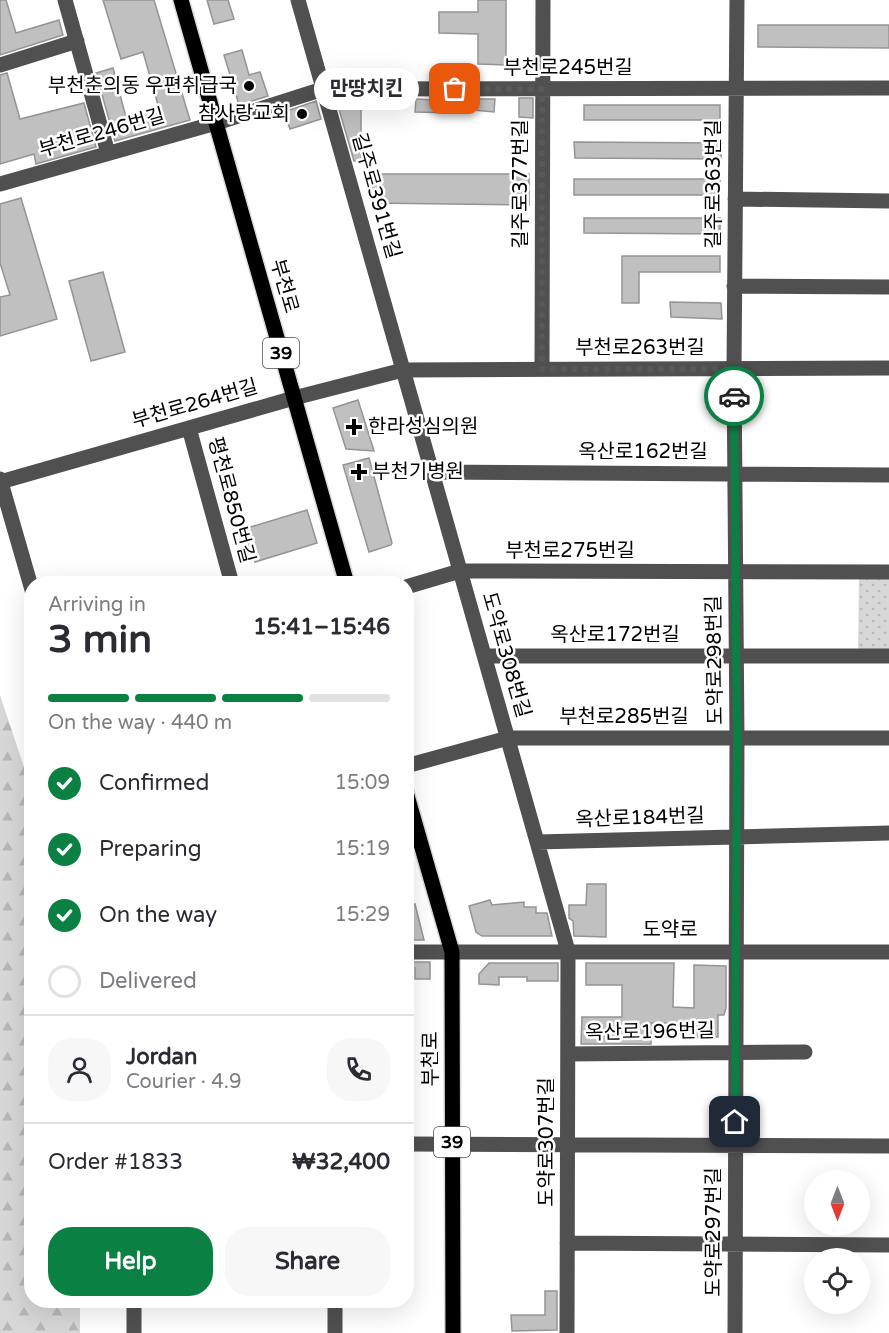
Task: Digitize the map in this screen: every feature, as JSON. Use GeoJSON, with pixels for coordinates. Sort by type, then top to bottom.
{"type":"FeatureCollection","features":[{"type":"Feature","properties":{"kind":"main road","name":"부천로"},"geometry":{"type":"LineString","coordinates":[[181,0],[345,576]]}},
{"type":"Feature","properties":{"kind":"main road","name":"부천로"},"geometry":{"type":"LineString","coordinates":[[414,820],[452,952],[453,1333]]}},
{"type":"Feature","properties":{"kind":"street"},"geometry":{"type":"LineString","coordinates":[[65,0],[108,153]]}},
{"type":"Feature","properties":{"kind":"street","name":"길주로391번길"},"geometry":{"type":"LineString","coordinates":[[298,0],[403,370]]}},
{"type":"Feature","properties":{"kind":"street","name":"길주로377번길"},"geometry":{"type":"LineString","coordinates":[[542,369],[543,0]]}},
{"type":"Feature","properties":{"kind":"street","name":"길주로363번길"},"geometry":{"type":"LineString","coordinates":[[734,369],[737,0]]}},
{"type":"Feature","properties":{"kind":"street"},"geometry":{"type":"LineString","coordinates":[[0,65],[76,41]]}},
{"type":"Feature","properties":{"kind":"street","name":"부천로245번길"},"geometry":{"type":"LineString","coordinates":[[216,123],[323,89],[889,88]]}},
{"type":"Feature","properties":{"kind":"street","name":"부천로246번길"},"geometry":{"type":"LineString","coordinates":[[0,184],[216,123]]}},
{"type":"Feature","properties":{"kind":"street"},"geometry":{"type":"LineString","coordinates":[[735,199],[889,201]]}},
{"type":"Feature","properties":{"kind":"street"},"geometry":{"type":"LineString","coordinates":[[734,286],[889,287]]}},
{"type":"Feature","properties":{"kind":"street","name":"부천로263번길"},"geometry":{"type":"LineString","coordinates":[[403,370],[889,368]]}},
{"type":"Feature","properties":{"kind":"street","name":"도약로298번길"},"geometry":{"type":"LineString","coordinates":[[734,369],[737,952]]}},
{"type":"Feature","properties":{"kind":"street","name":"부천로264번길"},"geometry":{"type":"LineString","coordinates":[[0,481],[294,398],[403,370]]}},
{"type":"Feature","properties":{"kind":"street","name":"도약로308번길"},"geometry":{"type":"LineString","coordinates":[[403,370],[568,951]]}},
{"type":"Feature","properties":{"kind":"street","name":"평천로850번길"},"geometry":{"type":"LineString","coordinates":[[189,428],[230,576]]}},
{"type":"Feature","properties":{"kind":"street","name":"옥산로162번길"},"geometry":{"type":"LineString","coordinates":[[432,472],[889,475]]}},
{"type":"Feature","properties":{"kind":"street"},"geometry":{"type":"LineString","coordinates":[[0,481],[28,576]]}},
{"type":"Feature","properties":{"kind":"street","name":"부천로275번길"},"geometry":{"type":"LineString","coordinates":[[414,585],[460,571],[889,572]]}},
{"type":"Feature","properties":{"kind":"street","name":"옥산로172번길"},"geometry":{"type":"LineString","coordinates":[[485,656],[889,656]]}},
{"type":"Feature","properties":{"kind":"street","name":"부천로285번길"},"geometry":{"type":"LineString","coordinates":[[414,764],[508,738],[889,738]]}},
{"type":"Feature","properties":{"kind":"street","name":"옥산로184번길"},"geometry":{"type":"LineString","coordinates":[[537,842],[889,833]]}},
{"type":"Feature","properties":{"kind":"street","name":"도약로307번길"},"geometry":{"type":"LineString","coordinates":[[567,1333],[568,951]]}},
{"type":"Feature","properties":{"kind":"street","name":"도약로"},"geometry":{"type":"LineString","coordinates":[[414,952],[889,952]]}},
{"type":"Feature","properties":{"kind":"street","name":"도약로297번길"},"geometry":{"type":"LineString","coordinates":[[735,1333],[737,952]]}},
{"type":"Feature","properties":{"kind":"street","name":"옥산로196번길"},"geometry":{"type":"LineString","coordinates":[[568,1054],[805,1052]]}},
{"type":"Feature","properties":{"kind":"street"},"geometry":{"type":"LineString","coordinates":[[414,1144],[889,1146]]}},
{"type":"Feature","properties":{"kind":"street"},"geometry":{"type":"LineString","coordinates":[[567,1244],[889,1245]]}},
{"type":"Feature","properties":{"kind":"street"},"geometry":{"type":"LineString","coordinates":[[134,1308],[134,1333]]}},
{"type":"Feature","properties":{"kind":"street"},"geometry":{"type":"LineString","coordinates":[[335,1308],[335,1333]]}},
{"type":"Feature","properties":{"kind":"green space"},"geometry":{"type":"Polygon","coordinates":[[[859,572],[889,572],[889,656],[858,656],[859,572]]]}},
{"type":"Feature","properties":{"kind":"green space"},"geometry":{"type":"Polygon","coordinates":[[[0,695],[24,767],[24,1308],[80,1308],[80,1333],[0,1333],[0,695]]]}},
{"type":"Feature","properties":{"kind":"building"},"geometry":{"type":"Polygon","coordinates":[[[0,0],[6,0],[16,33],[59,20],[63,35],[0,55],[0,0]]]}},
{"type":"Feature","properties":{"kind":"building"},"geometry":{"type":"Polygon","coordinates":[[[103,0],[154,0],[190,120],[115,141],[96,73],[113,68],[127,121],[160,112],[143,52],[121,59],[103,0]]]}},
{"type":"Feature","properties":{"kind":"building"},"geometry":{"type":"Polygon","coordinates":[[[207,0],[228,0],[234,19],[214,24],[207,0]]]}},
{"type":"Feature","properties":{"kind":"building"},"geometry":{"type":"Polygon","coordinates":[[[478,0],[506,0],[506,65],[478,64],[478,34],[439,33],[439,12],[478,12],[478,0]]]}},
{"type":"Feature","properties":{"kind":"building"},"geometry":{"type":"Polygon","coordinates":[[[758,25],[889,25],[889,48],[758,47],[758,25]]]}},
{"type":"Feature","properties":{"kind":"building","name":"부천춘의동 우편취급국"},"geometry":{"type":"Polygon","coordinates":[[[242,50],[249,75],[260,72],[268,96],[239,105],[224,55],[242,50]]]}},
{"type":"Feature","properties":{"kind":"building"},"geometry":{"type":"Polygon","coordinates":[[[7,73],[20,119],[84,103],[96,147],[36,164],[34,154],[0,164],[0,75],[7,73]]]}},
{"type":"Feature","properties":{"kind":"building"},"geometry":{"type":"Polygon","coordinates":[[[519,98],[533,98],[533,118],[519,117],[519,98]]]}},
{"type":"Feature","properties":{"kind":"building"},"geometry":{"type":"Polygon","coordinates":[[[336,99],[361,99],[361,161],[354,161],[336,99]]]}},
{"type":"Feature","properties":{"kind":"building"},"geometry":{"type":"Polygon","coordinates":[[[416,99],[454,101],[453,113],[415,112],[416,99]]]}},
{"type":"Feature","properties":{"kind":"building"},"geometry":{"type":"Polygon","coordinates":[[[463,99],[495,99],[494,112],[462,109],[463,99]]]}},
{"type":"Feature","properties":{"kind":"building","name":"참사랑교회"},"geometry":{"type":"Polygon","coordinates":[[[316,101],[321,119],[290,129],[284,112],[316,101]]]}},
{"type":"Feature","properties":{"kind":"building"},"geometry":{"type":"Polygon","coordinates":[[[584,105],[720,105],[720,120],[584,120],[584,105]]]}},
{"type":"Feature","properties":{"kind":"building"},"geometry":{"type":"Polygon","coordinates":[[[574,142],[721,143],[721,159],[575,158],[574,142]]]}},
{"type":"Feature","properties":{"kind":"building"},"geometry":{"type":"Polygon","coordinates":[[[371,174],[529,174],[529,205],[371,203],[371,174]]]}},
{"type":"Feature","properties":{"kind":"building"},"geometry":{"type":"Polygon","coordinates":[[[574,179],[720,179],[720,195],[574,195],[574,179]]]}},
{"type":"Feature","properties":{"kind":"building"},"geometry":{"type":"Polygon","coordinates":[[[21,198],[57,319],[0,336],[0,297],[10,295],[0,263],[0,204],[21,198]]]}},
{"type":"Feature","properties":{"kind":"building"},"geometry":{"type":"Polygon","coordinates":[[[584,218],[720,218],[720,234],[584,233],[584,218]]]}},
{"type":"Feature","properties":{"kind":"building"},"geometry":{"type":"Polygon","coordinates":[[[622,256],[720,256],[720,272],[639,272],[639,303],[622,303],[622,256]]]}},
{"type":"Feature","properties":{"kind":"building"},"geometry":{"type":"Polygon","coordinates":[[[103,272],[125,352],[91,361],[69,281],[103,272]]]}},
{"type":"Feature","properties":{"kind":"building"},"geometry":{"type":"Polygon","coordinates":[[[670,302],[721,303],[722,319],[671,317],[670,302]]]}},
{"type":"Feature","properties":{"kind":"building"},"geometry":{"type":"Polygon","coordinates":[[[358,400],[374,451],[346,449],[333,408],[358,400]]]}},
{"type":"Feature","properties":{"kind":"building"},"geometry":{"type":"Polygon","coordinates":[[[369,458],[392,543],[369,552],[343,465],[369,458]]]}},
{"type":"Feature","properties":{"kind":"building"},"geometry":{"type":"Polygon","coordinates":[[[307,510],[317,543],[255,562],[244,529],[307,510]]]}},
{"type":"Feature","properties":{"kind":"building"},"geometry":{"type":"Polygon","coordinates":[[[587,884],[606,884],[606,937],[574,936],[573,921],[569,918],[569,905],[586,905],[587,884]]]}},
{"type":"Feature","properties":{"kind":"building"},"geometry":{"type":"Polygon","coordinates":[[[490,900],[492,905],[524,902],[524,907],[536,907],[536,913],[547,913],[552,936],[482,936],[476,932],[469,906],[490,900]]]}},
{"type":"Feature","properties":{"kind":"building"},"geometry":{"type":"Polygon","coordinates":[[[415,904],[424,940],[414,940],[415,904]]]}},
{"type":"Feature","properties":{"kind":"building"},"geometry":{"type":"Polygon","coordinates":[[[414,962],[430,962],[430,979],[415,979],[414,962]]]}},
{"type":"Feature","properties":{"kind":"building"},"geometry":{"type":"Polygon","coordinates":[[[489,963],[558,963],[558,981],[527,981],[527,977],[499,977],[499,985],[479,984],[479,974],[489,963]]]}},
{"type":"Feature","properties":{"kind":"building"},"geometry":{"type":"Polygon","coordinates":[[[586,963],[674,963],[673,1007],[694,1008],[694,965],[726,966],[726,1008],[724,1015],[718,1015],[718,1037],[694,1037],[694,1023],[651,1023],[651,1044],[581,1044],[582,1017],[622,1017],[622,985],[586,985],[586,963]]]}},
{"type":"Feature","properties":{"kind":"building"},"geometry":{"type":"Polygon","coordinates":[[[545,1291],[557,1291],[557,1330],[512,1331],[511,1315],[545,1315],[545,1291]]]}},
{"type":"Feature","properties":{"kind":"way so far"},"geometry":{"type":"LineString","coordinates":[[455,89],[542,89],[542,369],[734,369],[734,396]]}},
{"type":"Feature","properties":{"kind":"place","name":"부천춘의동 우편취급국"},"geometry":{"type":"Point","coordinates":[249,86]}},
{"type":"Feature","properties":{"kind":"place","name":"만땅치킨"},"geometry":{"type":"Point","coordinates":[455,89]}},
{"type":"Feature","properties":{"kind":"place","name":"참사랑교회"},"geometry":{"type":"Point","coordinates":[302,114]}},
{"type":"Feature","properties":{"kind":"place","name":"한라성심의원"},"geometry":{"type":"Point","coordinates":[354,427]}},
{"type":"Feature","properties":{"kind":"place","name":"부천기병원"},"geometry":{"type":"Point","coordinates":[359,472]}},
{"type":"Feature","properties":{"kind":"route"},"geometry":{"type":"LineString","coordinates":[[734,396],[737,738],[735,1122]]}}]}
